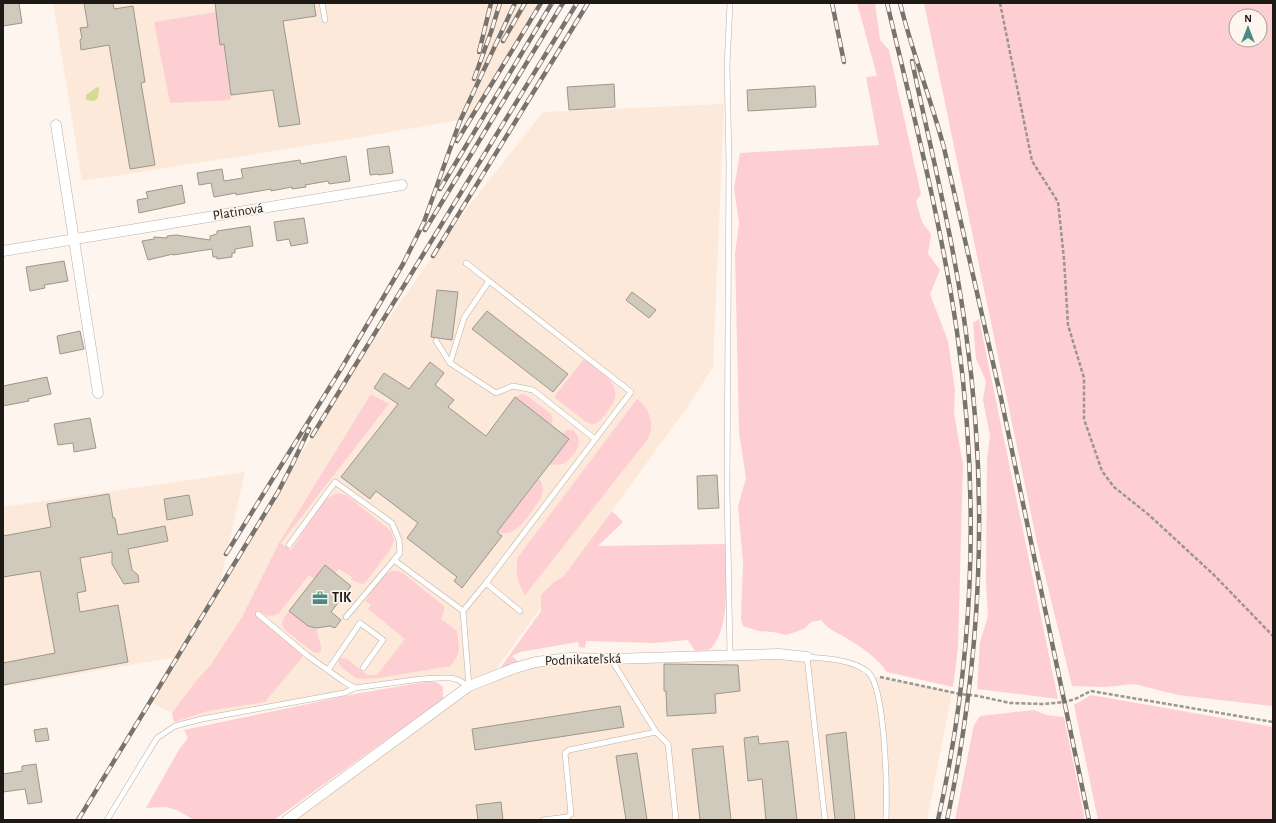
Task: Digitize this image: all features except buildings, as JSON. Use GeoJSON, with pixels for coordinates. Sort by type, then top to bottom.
{"type":"FeatureCollection","features":[{"type":"Feature","properties":{"kind":"street"},"geometry":{"type":"LineString","coordinates":[[56,125],[98,393]]}},
{"type":"Feature","properties":{"kind":"street","name":"Platinová"},"geometry":{"type":"LineString","coordinates":[[3,251],[402,185]]}},
{"type":"Feature","properties":{"kind":"street","name":"Podnikateľská"},"geometry":{"type":"LineString","coordinates":[[287,820],[470,686],[490,677],[536,662],[570,658],[611,660],[779,654],[807,657]]}},
{"type":"Feature","properties":{"kind":"lane"},"geometry":{"type":"LineString","coordinates":[[322,3],[325,20]]}},
{"type":"Feature","properties":{"kind":"lane"},"geometry":{"type":"LineString","coordinates":[[730,3],[727,66],[729,180],[727,489],[730,656]]}},
{"type":"Feature","properties":{"kind":"lane"},"geometry":{"type":"LineString","coordinates":[[466,263],[631,392],[486,583],[463,611],[470,686]]}},
{"type":"Feature","properties":{"kind":"lane"},"geometry":{"type":"LineString","coordinates":[[450,363],[464,318],[489,281]]}},
{"type":"Feature","properties":{"kind":"lane"},"geometry":{"type":"LineString","coordinates":[[436,341],[450,363],[496,392],[513,386],[534,390],[595,439]]}},
{"type":"Feature","properties":{"kind":"lane"},"geometry":{"type":"LineString","coordinates":[[290,545],[335,482],[392,524],[399,540],[400,553],[346,617]]}},
{"type":"Feature","properties":{"kind":"lane"},"geometry":{"type":"LineString","coordinates":[[394,560],[463,611]]}},
{"type":"Feature","properties":{"kind":"lane"},"geometry":{"type":"LineString","coordinates":[[486,583],[520,611]]}},
{"type":"Feature","properties":{"kind":"lane"},"geometry":{"type":"LineString","coordinates":[[258,614],[328,670],[355,688]]}},
{"type":"Feature","properties":{"kind":"lane"},"geometry":{"type":"LineString","coordinates":[[328,670],[360,624],[383,640],[363,668]]}},
{"type":"Feature","properties":{"kind":"lane"},"geometry":{"type":"LineString","coordinates":[[825,820],[807,657],[855,664],[868,672],[871,676],[878,692],[884,743],[887,799],[886,820]]}},
{"type":"Feature","properties":{"kind":"lane"},"geometry":{"type":"LineString","coordinates":[[611,660],[656,732],[668,744],[676,820]]}},
{"type":"Feature","properties":{"kind":"lane"},"geometry":{"type":"LineString","coordinates":[[108,820],[157,738],[175,726],[202,719],[344,693],[355,688],[421,678],[451,678],[470,686]]}},
{"type":"Feature","properties":{"kind":"lane"},"geometry":{"type":"LineString","coordinates":[[543,820],[567,817],[571,814],[565,753],[569,750],[656,732]]}},
{"type":"Feature","properties":{"kind":"path"},"geometry":{"type":"LineString","coordinates":[[1000,3],[1032,161],[1058,202],[1064,260],[1068,325],[1084,378],[1084,419],[1102,471],[1114,487],[1149,515],[1214,575],[1273,636]]}},
{"type":"Feature","properties":{"kind":"path"},"geometry":{"type":"LineString","coordinates":[[871,676],[884,677],[1010,703],[1043,704],[1065,702],[1091,691],[1273,722]]}},
{"type":"Feature","properties":{"kind":"shaded area"},"geometry":{"type":"Polygon","coordinates":[[[53,3],[537,3],[471,118],[362,137],[82,181],[53,3]]]}},
{"type":"Feature","properties":{"kind":"shaded area"},"geometry":{"type":"Polygon","coordinates":[[[857,3],[875,3],[880,40],[889,50],[921,194],[916,201],[922,222],[931,234],[928,254],[940,270],[930,294],[948,341],[955,391],[954,413],[963,465],[958,648],[953,687],[887,672],[869,653],[852,641],[830,629],[821,620],[811,622],[804,629],[786,635],[758,631],[743,626],[741,619],[743,562],[738,506],[746,478],[739,432],[735,254],[739,223],[734,188],[740,153],[879,145],[866,77],[877,76],[857,3]]]}},
{"type":"Feature","properties":{"kind":"shaded area"},"geometry":{"type":"Polygon","coordinates":[[[924,3],[1273,3],[1273,706],[1178,695],[1134,684],[1105,687],[1072,686],[1038,547],[924,3]]]}},
{"type":"Feature","properties":{"kind":"shaded area"},"geometry":{"type":"Polygon","coordinates":[[[216,12],[220,44],[224,44],[231,100],[170,103],[154,22],[216,12]]]}},
{"type":"Feature","properties":{"kind":"shaded area"},"geometry":{"type":"Polygon","coordinates":[[[97,87],[99,88],[98,98],[94,101],[86,100],[86,95],[97,87]]]}},
{"type":"Feature","properties":{"kind":"shaded area"},"geometry":{"type":"Polygon","coordinates":[[[724,104],[713,367],[689,405],[491,676],[536,662],[779,654],[855,664],[871,676],[952,692],[927,820],[287,820],[469,687],[451,678],[355,688],[344,693],[175,726],[172,713],[150,702],[177,657],[3,687],[3,507],[245,472],[219,588],[353,369],[450,230],[543,112],[724,104]]]}},
{"type":"Feature","properties":{"kind":"shaded area"},"geometry":{"type":"Polygon","coordinates":[[[979,319],[1058,699],[977,689],[980,642],[988,616],[986,582],[987,460],[990,435],[983,400],[986,381],[976,359],[973,323],[979,319]]]}},
{"type":"Feature","properties":{"kind":"shaded area"},"geometry":{"type":"Polygon","coordinates":[[[584,359],[606,376],[611,382],[616,394],[614,401],[605,415],[597,423],[592,424],[586,422],[554,397],[584,359]]]}},
{"type":"Feature","properties":{"kind":"shaded area"},"geometry":{"type":"Polygon","coordinates":[[[371,394],[389,404],[281,543],[291,550],[322,503],[335,494],[342,494],[349,497],[391,531],[394,540],[390,550],[365,583],[361,584],[356,582],[351,579],[352,577],[339,569],[335,573],[325,565],[314,579],[309,575],[279,613],[268,616],[258,610],[254,614],[304,655],[265,702],[208,711],[174,722],[172,713],[196,681],[210,666],[242,617],[279,543],[371,394]]]}},
{"type":"Feature","properties":{"kind":"shaded area"},"geometry":{"type":"Polygon","coordinates":[[[522,394],[526,395],[551,414],[553,421],[551,425],[515,397],[522,394]]]}},
{"type":"Feature","properties":{"kind":"shaded area"},"geometry":{"type":"Polygon","coordinates":[[[637,399],[642,403],[650,418],[651,428],[647,440],[525,595],[517,576],[518,557],[637,399]]]}},
{"type":"Feature","properties":{"kind":"shaded area"},"geometry":{"type":"Polygon","coordinates":[[[566,430],[573,430],[579,440],[575,453],[563,464],[549,465],[569,439],[562,434],[566,430]]]}},
{"type":"Feature","properties":{"kind":"shaded area"},"geometry":{"type":"Polygon","coordinates":[[[539,479],[543,488],[541,498],[528,517],[511,532],[497,532],[539,479]]]}},
{"type":"Feature","properties":{"kind":"shaded area"},"geometry":{"type":"Polygon","coordinates":[[[612,511],[623,522],[598,546],[725,544],[725,607],[720,632],[715,644],[708,650],[695,651],[688,640],[654,643],[586,641],[585,648],[579,647],[578,642],[520,652],[512,656],[519,662],[499,670],[541,611],[541,595],[554,582],[563,577],[612,511]]]}},
{"type":"Feature","properties":{"kind":"shaded area"},"geometry":{"type":"Polygon","coordinates":[[[391,571],[403,573],[445,607],[441,619],[457,631],[459,646],[458,654],[450,666],[379,678],[356,678],[341,667],[338,661],[340,658],[347,659],[367,675],[377,675],[405,639],[368,609],[371,605],[365,601],[383,576],[391,571]]]}},
{"type":"Feature","properties":{"kind":"shaded area"},"geometry":{"type":"Polygon","coordinates":[[[289,611],[308,626],[316,628],[321,651],[317,653],[313,652],[285,630],[282,623],[289,611]]]}},
{"type":"Feature","properties":{"kind":"shaded area"},"geometry":{"type":"Polygon","coordinates":[[[431,681],[438,683],[443,687],[443,699],[439,704],[425,712],[274,820],[194,820],[177,810],[165,807],[146,808],[180,748],[188,738],[184,730],[360,693],[431,681]]]}},
{"type":"Feature","properties":{"kind":"shaded area"},"geometry":{"type":"Polygon","coordinates":[[[1091,695],[1273,727],[1273,820],[1098,820],[1074,705],[1091,695]]]}},
{"type":"Feature","properties":{"kind":"shaded area"},"geometry":{"type":"Polygon","coordinates":[[[1034,710],[1046,715],[1064,717],[1085,820],[955,820],[974,725],[980,716],[1034,710]]]}},
{"type":"Feature","properties":{"kind":"railway"},"geometry":{"type":"LineString","coordinates":[[479,52],[491,3]]}},
{"type":"Feature","properties":{"kind":"railway"},"geometry":{"type":"LineString","coordinates":[[474,79],[500,3]]}},
{"type":"Feature","properties":{"kind":"railway"},"geometry":{"type":"LineString","coordinates":[[226,554],[341,369],[403,264],[424,222],[460,121],[515,3]]}},
{"type":"Feature","properties":{"kind":"railway"},"geometry":{"type":"LineString","coordinates":[[503,41],[525,3]]}},
{"type":"Feature","properties":{"kind":"railway"},"geometry":{"type":"LineString","coordinates":[[457,141],[541,3]]}},
{"type":"Feature","properties":{"kind":"railway"},"geometry":{"type":"LineString","coordinates":[[440,189],[552,3]]}},
{"type":"Feature","properties":{"kind":"railway"},"geometry":{"type":"LineString","coordinates":[[425,230],[563,3]]}},
{"type":"Feature","properties":{"kind":"railway"},"geometry":{"type":"LineString","coordinates":[[312,436],[577,3]]}},
{"type":"Feature","properties":{"kind":"railway"},"geometry":{"type":"LineString","coordinates":[[433,256],[588,3]]}},
{"type":"Feature","properties":{"kind":"railway"},"geometry":{"type":"LineString","coordinates":[[832,3],[844,62]]}},
{"type":"Feature","properties":{"kind":"railway"},"geometry":{"type":"LineString","coordinates":[[887,3],[926,167],[943,250],[957,332],[969,455],[971,516],[970,577],[966,638],[950,760],[938,820]]}},
{"type":"Feature","properties":{"kind":"railway"},"geometry":{"type":"LineString","coordinates":[[900,3],[944,148],[1001,398],[1089,820]]}},
{"type":"Feature","properties":{"kind":"railway"},"geometry":{"type":"LineString","coordinates":[[912,61],[942,196],[961,299],[973,395],[978,456],[978,577],[974,638],[968,698],[959,759],[947,820]]}},
{"type":"Feature","properties":{"kind":"railway"},"geometry":{"type":"LineString","coordinates":[[78,820],[278,492],[309,429]]}},
{"type":"Feature","properties":{"kind":"place","name":"TIK"},"geometry":{"type":"Point","coordinates":[320,598]}}]}
